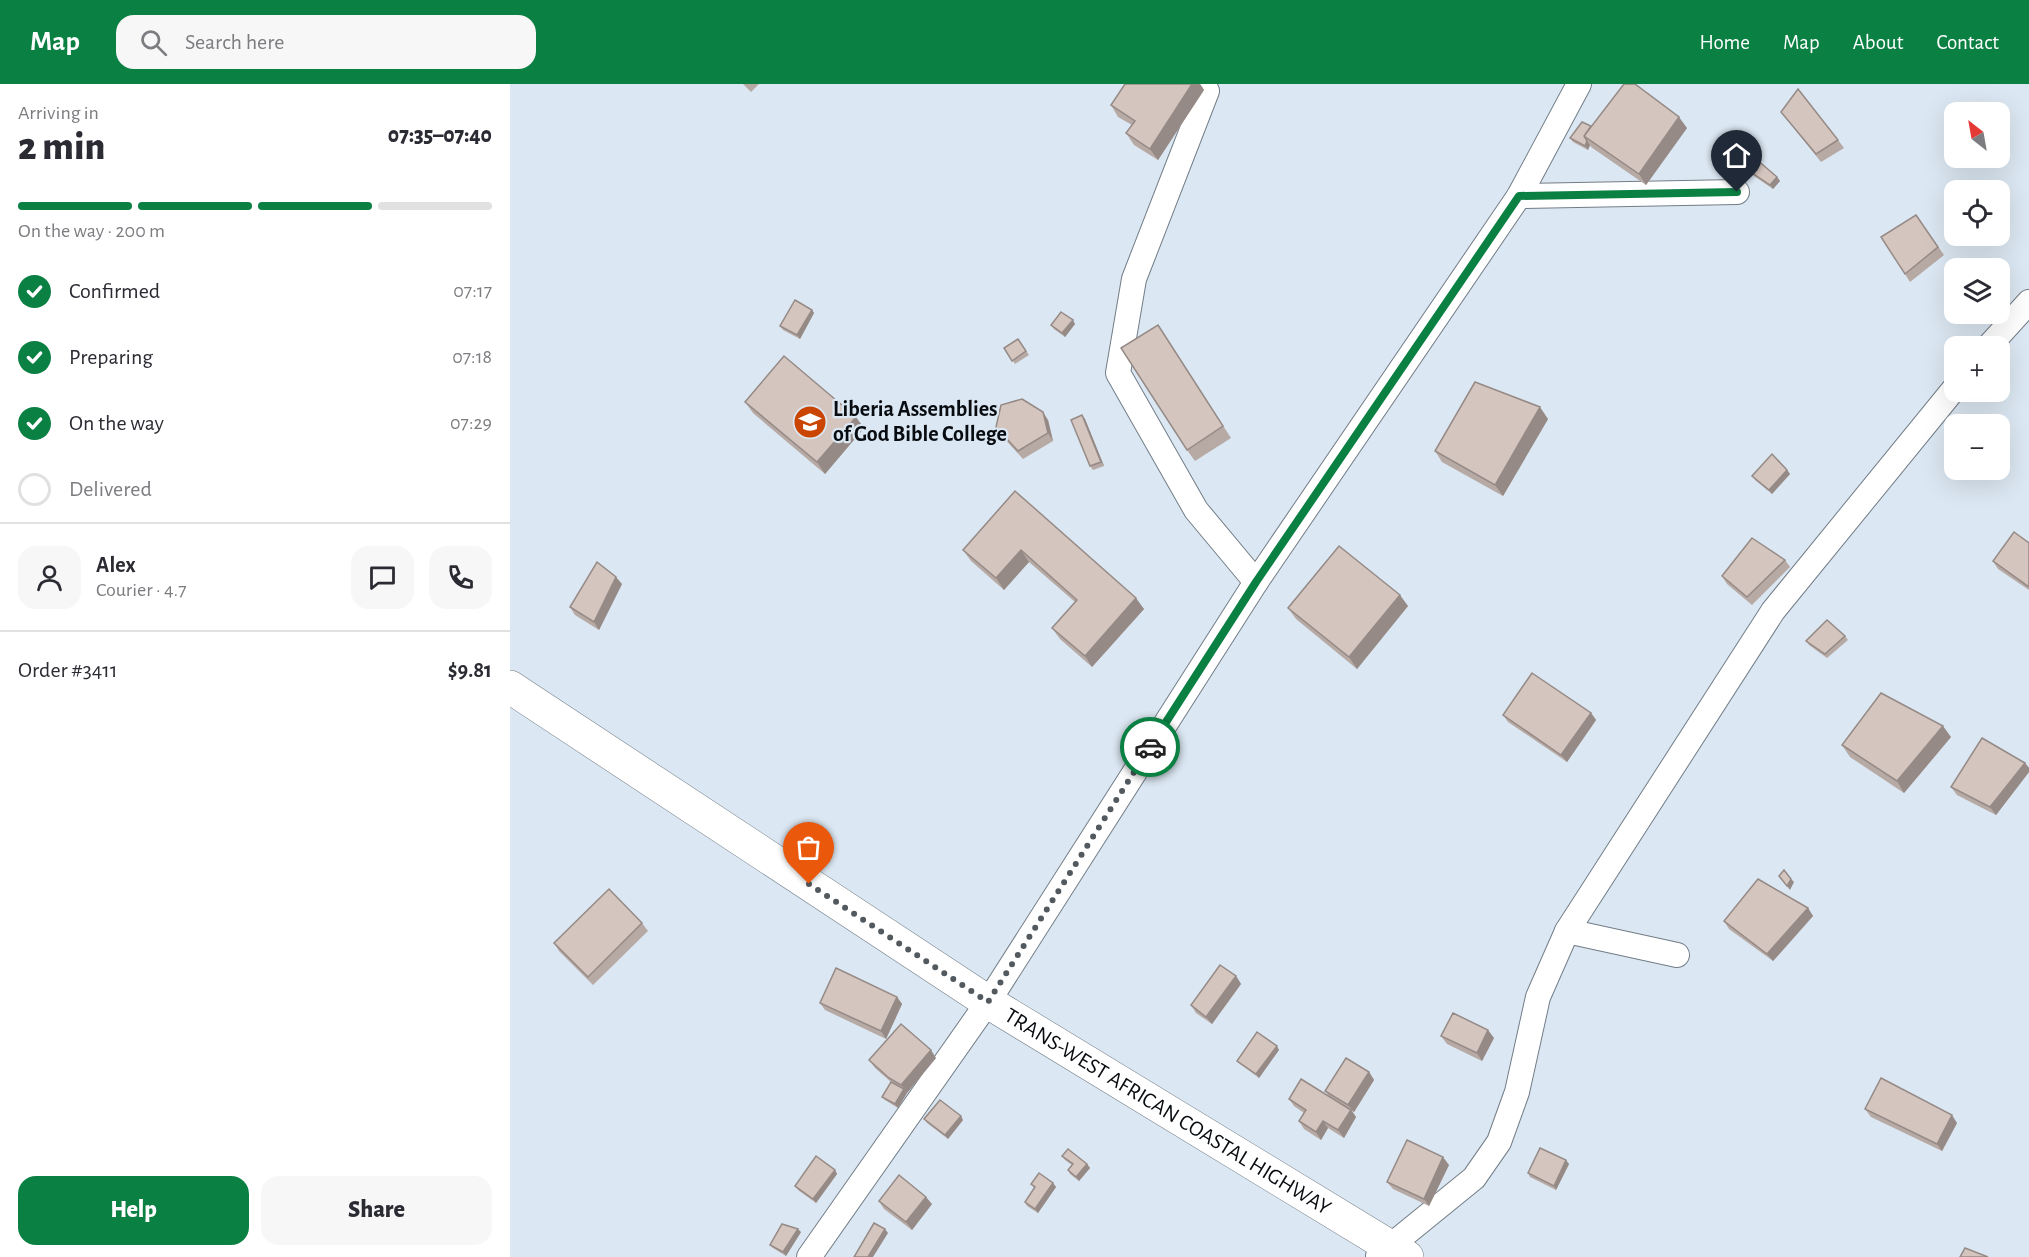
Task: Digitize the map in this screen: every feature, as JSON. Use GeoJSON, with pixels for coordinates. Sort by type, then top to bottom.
{"type":"FeatureCollection","features":[{"type":"Feature","properties":{"kind":"highway","name":"TRANS-WEST AFRICAN COASTAL HIGHWAY"},"geometry":{"type":"LineString","coordinates":[[510,687],[988,1002],[1391,1253]]}},
{"type":"Feature","properties":{"kind":"street"},"geometry":{"type":"LineString","coordinates":[[1203,84],[1207,91],[1134,279],[1118,373],[1196,510],[1256,582]]}},
{"type":"Feature","properties":{"kind":"street"},"geometry":{"type":"LineString","coordinates":[[809,1257],[988,1002],[1256,582],[1519,196],[1579,84]]}},
{"type":"Feature","properties":{"kind":"street"},"geometry":{"type":"LineString","coordinates":[[1519,196],[1737,192]]}},
{"type":"Feature","properties":{"kind":"street"},"geometry":{"type":"LineString","coordinates":[[1998,336],[2029,302]]}},
{"type":"Feature","properties":{"kind":"street"},"geometry":{"type":"LineString","coordinates":[[1391,1253],[1474,1178],[1499,1142],[1517,1092],[1538,997],[1567,931],[1773,611],[1944,401]]}},
{"type":"Feature","properties":{"kind":"street"},"geometry":{"type":"LineString","coordinates":[[1567,931],[1677,955]]}},
{"type":"Feature","properties":{"kind":"building"},"geometry":{"type":"Polygon","coordinates":[[[1125,84],[1192,84],[1150,149],[1126,133],[1135,121],[1111,105],[1125,84]]]}},
{"type":"Feature","properties":{"kind":"building"},"geometry":{"type":"Polygon","coordinates":[[[1624,84],[1635,84],[1679,117],[1639,174],[1584,136],[1624,84]]]}},
{"type":"Feature","properties":{"kind":"building"},"geometry":{"type":"Polygon","coordinates":[[[1798,89],[1838,140],[1816,154],[1781,112],[1798,89]]]}},
{"type":"Feature","properties":{"kind":"building"},"geometry":{"type":"Polygon","coordinates":[[[1582,122],[1591,126],[1584,136],[1587,141],[1585,146],[1570,138],[1582,122]]]}},
{"type":"Feature","properties":{"kind":"building"},"geometry":{"type":"Polygon","coordinates":[[[1756,159],[1777,177],[1770,185],[1748,170],[1756,159]]]}},
{"type":"Feature","properties":{"kind":"building"},"geometry":{"type":"Polygon","coordinates":[[[1916,215],[1938,247],[1905,274],[1881,237],[1916,215]]]}},
{"type":"Feature","properties":{"kind":"building"},"geometry":{"type":"Polygon","coordinates":[[[795,300],[812,310],[797,335],[780,326],[795,300]]]}},
{"type":"Feature","properties":{"kind":"building"},"geometry":{"type":"Polygon","coordinates":[[[1061,312],[1073,320],[1062,333],[1051,325],[1061,312]]]}},
{"type":"Feature","properties":{"kind":"building"},"geometry":{"type":"Polygon","coordinates":[[[1158,325],[1223,426],[1187,450],[1121,348],[1158,325]]]}},
{"type":"Feature","properties":{"kind":"building"},"geometry":{"type":"Polygon","coordinates":[[[1018,339],[1026,351],[1012,361],[1004,348],[1018,339]]]}},
{"type":"Feature","properties":{"kind":"building"},"geometry":{"type":"Polygon","coordinates":[[[784,356],[856,417],[817,462],[745,402],[784,356]]]}},
{"type":"Feature","properties":{"kind":"building"},"geometry":{"type":"Polygon","coordinates":[[[1475,382],[1540,407],[1495,485],[1435,451],[1475,382]]]}},
{"type":"Feature","properties":{"kind":"building"},"geometry":{"type":"Polygon","coordinates":[[[1022,399],[1043,412],[1048,433],[1018,451],[996,427],[1001,405],[1022,399]]]}},
{"type":"Feature","properties":{"kind":"building"},"geometry":{"type":"Polygon","coordinates":[[[1082,415],[1101,462],[1090,466],[1071,420],[1082,415]]]}},
{"type":"Feature","properties":{"kind":"building"},"geometry":{"type":"Polygon","coordinates":[[[1772,454],[1787,470],[1769,490],[1752,476],[1772,454]]]}},
{"type":"Feature","properties":{"kind":"building"},"geometry":{"type":"Polygon","coordinates":[[[1015,491],[1136,598],[1085,656],[1052,628],[1077,600],[1021,550],[996,578],[963,550],[1015,491]]]}},
{"type":"Feature","properties":{"kind":"building"},"geometry":{"type":"Polygon","coordinates":[[[2014,532],[2029,543],[2029,587],[1993,561],[2014,532]]]}},
{"type":"Feature","properties":{"kind":"building"},"geometry":{"type":"Polygon","coordinates":[[[1752,538],[1785,560],[1747,597],[1722,576],[1752,538]]]}},
{"type":"Feature","properties":{"kind":"building"},"geometry":{"type":"Polygon","coordinates":[[[1339,546],[1400,595],[1349,657],[1288,608],[1339,546]]]}},
{"type":"Feature","properties":{"kind":"building"},"geometry":{"type":"Polygon","coordinates":[[[597,562],[616,577],[594,622],[570,607],[597,562]]]}},
{"type":"Feature","properties":{"kind":"building"},"geometry":{"type":"Polygon","coordinates":[[[1827,620],[1845,636],[1825,654],[1806,641],[1827,620]]]}},
{"type":"Feature","properties":{"kind":"building"},"geometry":{"type":"Polygon","coordinates":[[[1532,673],[1591,713],[1561,755],[1503,715],[1532,673]]]}},
{"type":"Feature","properties":{"kind":"building"},"geometry":{"type":"Polygon","coordinates":[[[1881,693],[1943,726],[1897,781],[1842,745],[1881,693]]]}},
{"type":"Feature","properties":{"kind":"building"},"geometry":{"type":"Polygon","coordinates":[[[1982,738],[2025,763],[1990,807],[1951,787],[1982,738]]]}},
{"type":"Feature","properties":{"kind":"building"},"geometry":{"type":"Polygon","coordinates":[[[1784,870],[1791,879],[1787,886],[1779,876],[1784,870]]]}},
{"type":"Feature","properties":{"kind":"building"},"geometry":{"type":"Polygon","coordinates":[[[1758,879],[1808,908],[1767,954],[1724,921],[1758,879]]]}},
{"type":"Feature","properties":{"kind":"building"},"geometry":{"type":"Polygon","coordinates":[[[609,889],[642,923],[588,977],[554,943],[609,889]]]}},
{"type":"Feature","properties":{"kind":"building"},"geometry":{"type":"Polygon","coordinates":[[[1220,965],[1236,976],[1206,1017],[1191,1005],[1220,965]]]}},
{"type":"Feature","properties":{"kind":"building"},"geometry":{"type":"Polygon","coordinates":[[[836,968],[897,997],[881,1031],[820,1003],[836,968]]]}},
{"type":"Feature","properties":{"kind":"building"},"geometry":{"type":"Polygon","coordinates":[[[1453,1013],[1488,1030],[1477,1053],[1441,1036],[1453,1013]]]}},
{"type":"Feature","properties":{"kind":"building"},"geometry":{"type":"Polygon","coordinates":[[[901,1024],[931,1050],[901,1085],[889,1078],[869,1060],[901,1024]]]}},
{"type":"Feature","properties":{"kind":"building"},"geometry":{"type":"Polygon","coordinates":[[[1257,1032],[1277,1046],[1256,1074],[1237,1061],[1257,1032]]]}},
{"type":"Feature","properties":{"kind":"building"},"geometry":{"type":"Polygon","coordinates":[[[1346,1058],[1369,1072],[1348,1105],[1325,1091],[1346,1058]]]}},
{"type":"Feature","properties":{"kind":"building"},"geometry":{"type":"Polygon","coordinates":[[[1881,1078],[1952,1115],[1937,1144],[1865,1109],[1881,1078]]]}},
{"type":"Feature","properties":{"kind":"building"},"geometry":{"type":"Polygon","coordinates":[[[1301,1079],[1351,1110],[1338,1130],[1323,1121],[1316,1132],[1299,1121],[1306,1110],[1289,1099],[1301,1079]]]}},
{"type":"Feature","properties":{"kind":"building"},"geometry":{"type":"Polygon","coordinates":[[[891,1082],[904,1089],[895,1104],[882,1097],[891,1082]]]}},
{"type":"Feature","properties":{"kind":"building"},"geometry":{"type":"Polygon","coordinates":[[[940,1100],[961,1116],[945,1135],[924,1119],[940,1100]]]}},
{"type":"Feature","properties":{"kind":"building"},"geometry":{"type":"Polygon","coordinates":[[[1407,1140],[1443,1157],[1424,1199],[1387,1182],[1407,1140]]]}},
{"type":"Feature","properties":{"kind":"building"},"geometry":{"type":"Polygon","coordinates":[[[1540,1148],[1566,1160],[1554,1186],[1528,1173],[1540,1148]]]}},
{"type":"Feature","properties":{"kind":"building"},"geometry":{"type":"Polygon","coordinates":[[[1068,1149],[1087,1164],[1076,1177],[1068,1170],[1073,1164],[1062,1156],[1068,1149]]]}},
{"type":"Feature","properties":{"kind":"building"},"geometry":{"type":"Polygon","coordinates":[[[816,1156],[835,1170],[813,1199],[795,1186],[816,1156]]]}},
{"type":"Feature","properties":{"kind":"building"},"geometry":{"type":"Polygon","coordinates":[[[1039,1173],[1053,1183],[1035,1209],[1025,1202],[1035,1187],[1031,1184],[1039,1173]]]}},
{"type":"Feature","properties":{"kind":"building"},"geometry":{"type":"Polygon","coordinates":[[[899,1175],[926,1197],[906,1222],[879,1201],[899,1175]]]}},
{"type":"Feature","properties":{"kind":"building"},"geometry":{"type":"Polygon","coordinates":[[[874,1223],[885,1229],[868,1257],[854,1257],[874,1223]]]}},
{"type":"Feature","properties":{"kind":"building"},"geometry":{"type":"Polygon","coordinates":[[[782,1224],[798,1229],[783,1252],[770,1245],[782,1224]]]}},
{"type":"Feature","properties":{"kind":"building"},"geometry":{"type":"Polygon","coordinates":[[[1965,1248],[1988,1257],[1960,1257],[1965,1248]]]}},
{"type":"Feature","properties":{"kind":"way so far"},"geometry":{"type":"LineString","coordinates":[[809,884],[988,1002],[1150,747]]}},
{"type":"Feature","properties":{"kind":"place","name":"Liberia Assemblies of God Bible College"},"geometry":{"type":"Point","coordinates":[810,422]}},
{"type":"Feature","properties":{"kind":"route"},"geometry":{"type":"LineString","coordinates":[[1150,747],[1256,582],[1519,196],[1737,192]]}}]}
